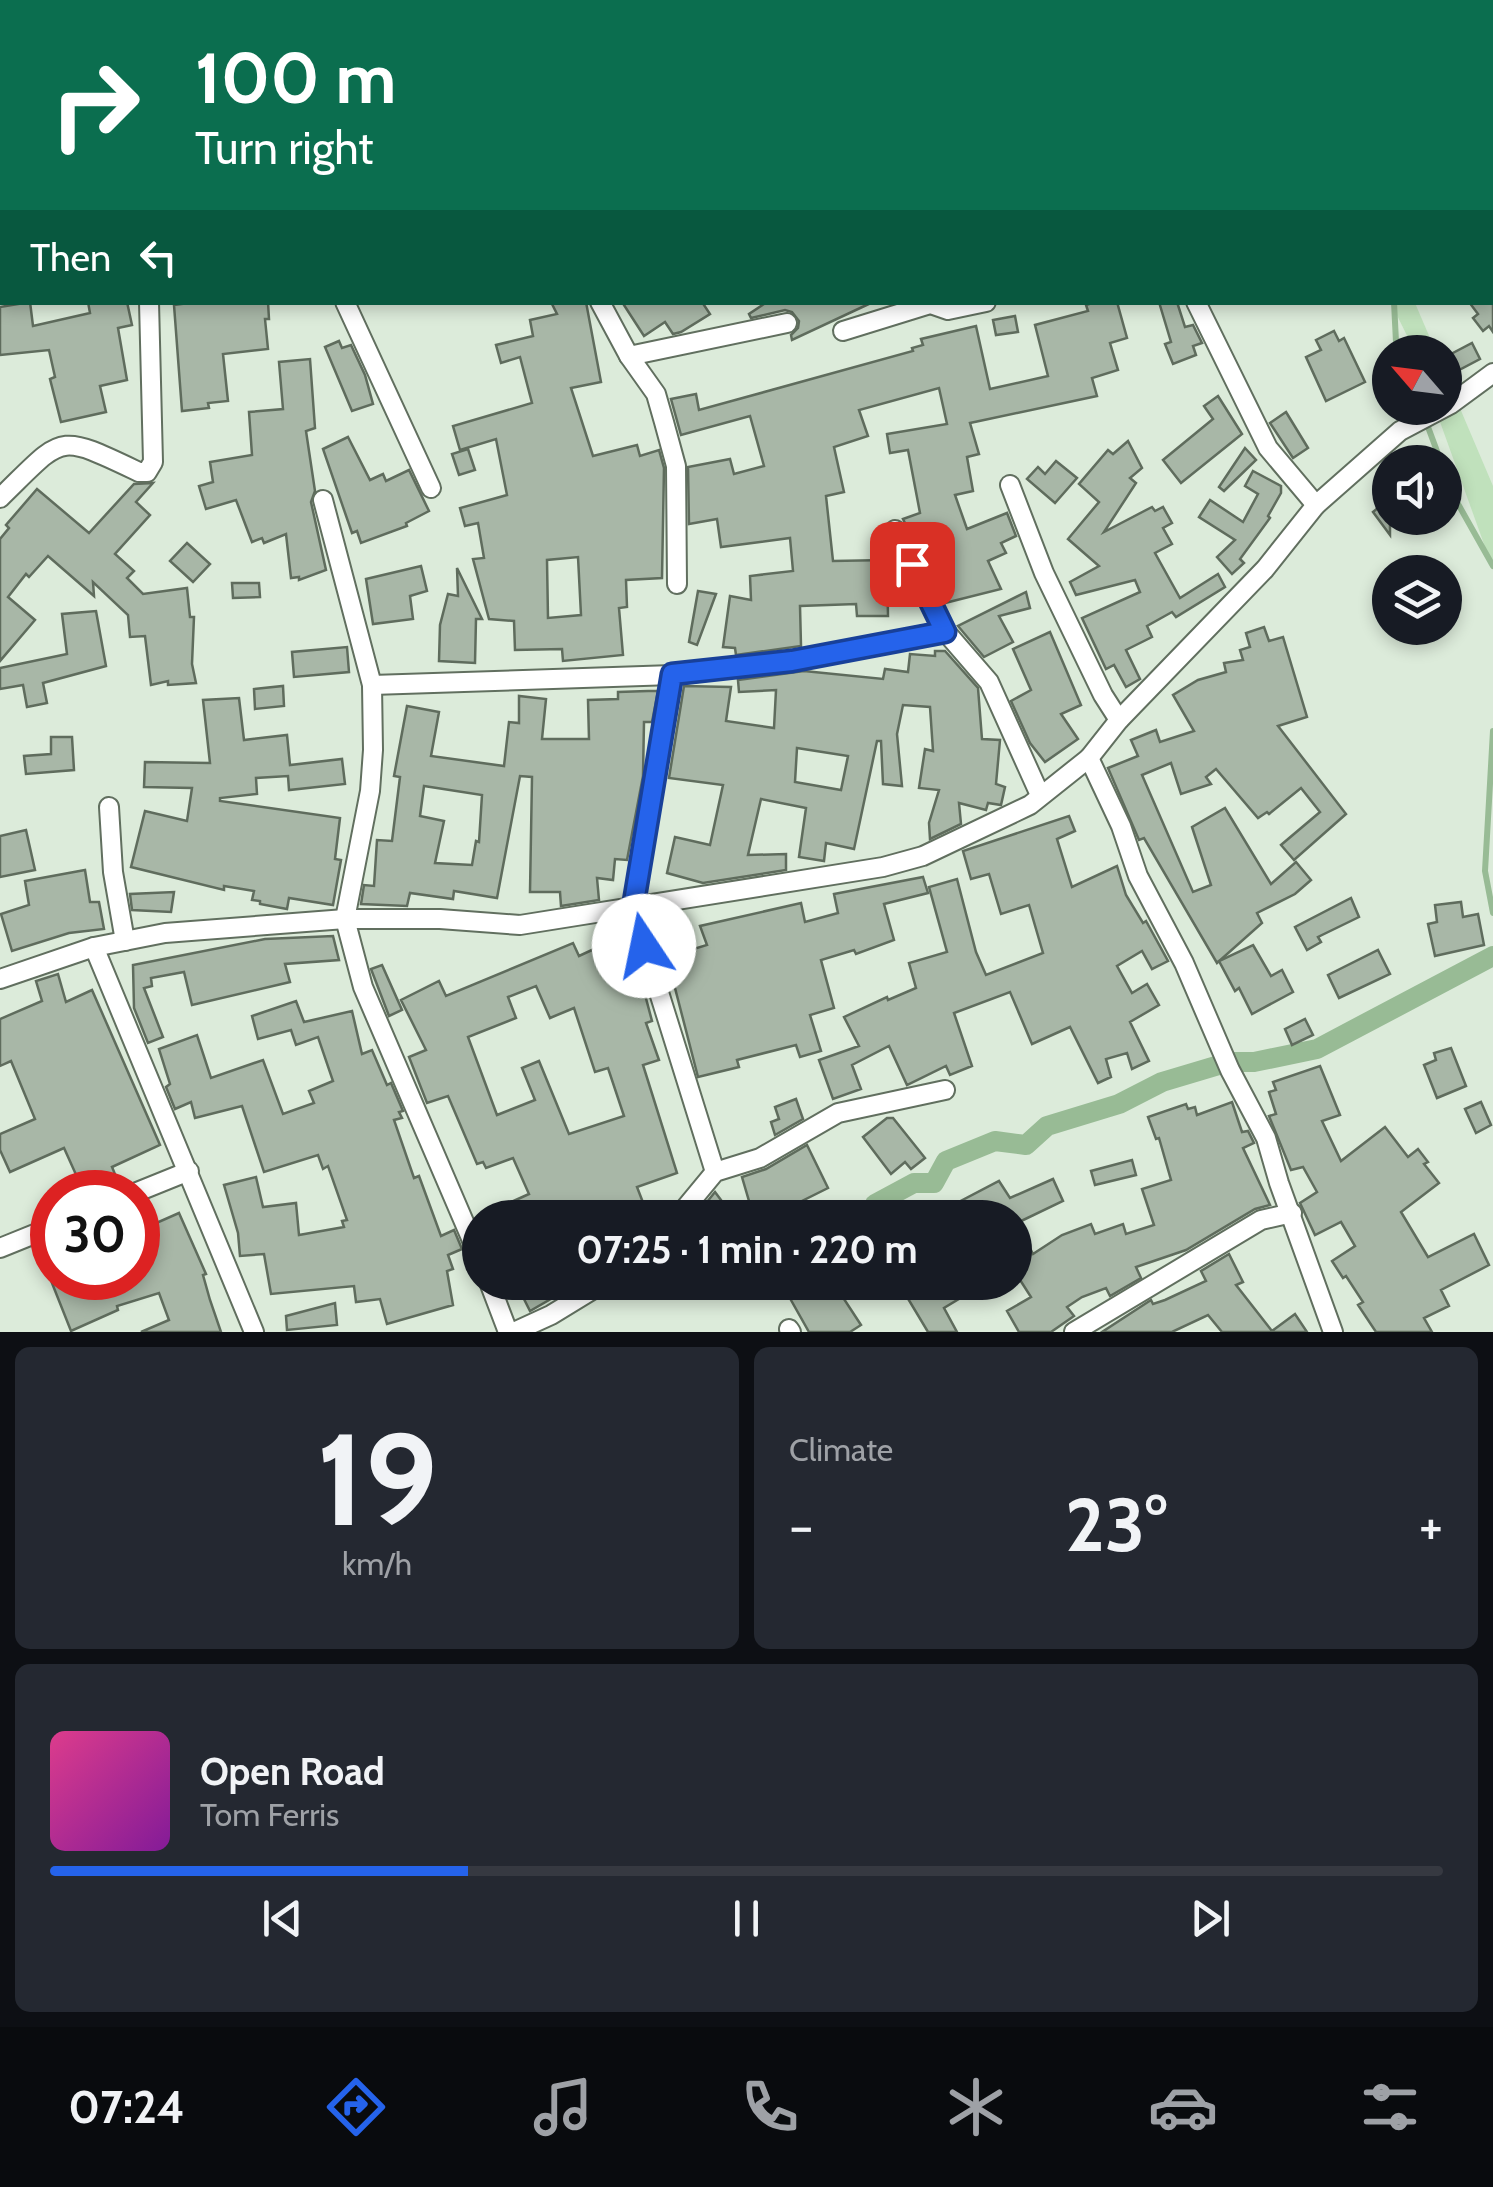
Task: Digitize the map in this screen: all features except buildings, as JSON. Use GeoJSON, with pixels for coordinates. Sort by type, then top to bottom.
{"type":"FeatureCollection","features":[{"type":"Feature","properties":{"kind":"street"},"geometry":{"type":"LineString","coordinates":[[0,498],[50,450],[63,444],[83,445],[138,472],[147,472],[153,462],[150,305]]}},
{"type":"Feature","properties":{"kind":"street"},"geometry":{"type":"LineString","coordinates":[[345,305],[431,488]]}},
{"type":"Feature","properties":{"kind":"street"},"geometry":{"type":"LineString","coordinates":[[602,305],[629,356],[656,394],[676,466],[677,584]]}},
{"type":"Feature","properties":{"kind":"street"},"geometry":{"type":"LineString","coordinates":[[842,331],[923,305]]}},
{"type":"Feature","properties":{"kind":"street"},"geometry":{"type":"LineString","coordinates":[[930,305],[948,310],[972,305]]}},
{"type":"Feature","properties":{"kind":"street"},"geometry":{"type":"LineString","coordinates":[[1197,305],[1268,448],[1316,505]]}},
{"type":"Feature","properties":{"kind":"street"},"geometry":{"type":"LineString","coordinates":[[629,356],[787,323]]}},
{"type":"Feature","properties":{"kind":"street"},"geometry":{"type":"LineString","coordinates":[[0,980],[94,947],[165,933],[346,919],[440,919],[520,925],[883,867],[923,856],[1030,805],[1088,758],[1119,720],[1265,569],[1316,505],[1400,431],[1452,404],[1493,372]]}},
{"type":"Feature","properties":{"kind":"street"},"geometry":{"type":"LineString","coordinates":[[1010,485],[1044,573],[1119,720]]}},
{"type":"Feature","properties":{"kind":"street"},"geometry":{"type":"LineString","coordinates":[[323,500],[372,684],[370,791],[346,919],[364,987],[462,1217]]}},
{"type":"Feature","properties":{"kind":"street"},"geometry":{"type":"LineString","coordinates":[[895,530],[945,632],[989,682],[1040,796]]}},
{"type":"Feature","properties":{"kind":"street"},"geometry":{"type":"LineString","coordinates":[[372,684],[672,674],[792,661],[945,632]]}},
{"type":"Feature","properties":{"kind":"street"},"geometry":{"type":"LineString","coordinates":[[672,674],[633,908],[714,1172]]}},
{"type":"Feature","properties":{"kind":"street"},"geometry":{"type":"LineString","coordinates":[[1088,758],[1121,826],[1138,876],[1184,963],[1230,1070],[1266,1138],[1278,1183],[1334,1332]]}},
{"type":"Feature","properties":{"kind":"street"},"geometry":{"type":"LineString","coordinates":[[109,807],[113,872],[126,941]]}},
{"type":"Feature","properties":{"kind":"street"},"geometry":{"type":"LineString","coordinates":[[94,947],[254,1332]]}},
{"type":"Feature","properties":{"kind":"street"},"geometry":{"type":"LineString","coordinates":[[691,1200],[714,1172],[760,1158],[838,1113],[945,1090]]}},
{"type":"Feature","properties":{"kind":"street"},"geometry":{"type":"LineString","coordinates":[[160,1183],[189,1171]]}},
{"type":"Feature","properties":{"kind":"street"},"geometry":{"type":"LineString","coordinates":[[1074,1332],[1261,1220],[1292,1213]]}},
{"type":"Feature","properties":{"kind":"street"},"geometry":{"type":"LineString","coordinates":[[0,1248],[30,1236]]}},
{"type":"Feature","properties":{"kind":"street"},"geometry":{"type":"LineString","coordinates":[[497,1300],[511,1332],[576,1300]]}},
{"type":"Feature","properties":{"kind":"green space"},"geometry":{"type":"Polygon","coordinates":[[[1392,305],[1416,305],[1429,335],[1407,335],[1392,305]]]}},
{"type":"Feature","properties":{"kind":"green space"},"geometry":{"type":"Polygon","coordinates":[[[1462,413],[1493,486],[1493,569],[1462,483],[1462,445],[1448,445],[1441,425],[1462,425],[1462,413]]]}},
{"type":"Feature","properties":{"kind":"waterway"},"geometry":{"type":"LineString","coordinates":[[1394,305],[1396,335]]}},
{"type":"Feature","properties":{"kind":"waterway"},"geometry":{"type":"LineString","coordinates":[[1427,425],[1435,445]]}},
{"type":"Feature","properties":{"kind":"waterway"},"geometry":{"type":"LineString","coordinates":[[1462,511],[1493,566]]}},
{"type":"Feature","properties":{"kind":"waterway"},"geometry":{"type":"LineString","coordinates":[[1493,731],[1485,871],[1493,913]]}},
{"type":"Feature","properties":{"kind":"waterway"},"geometry":{"type":"LineString","coordinates":[[882,1200],[914,1183],[934,1183],[946,1161],[995,1141],[1026,1145],[1047,1126],[1119,1104],[1162,1082],[1229,1062],[1254,1062],[1317,1049],[1493,956]]}},
{"type":"Feature","properties":{"kind":"route"},"geometry":{"type":"LineString","coordinates":[[644,946],[633,908],[672,674],[792,661],[945,632],[912,564]]}}]}
